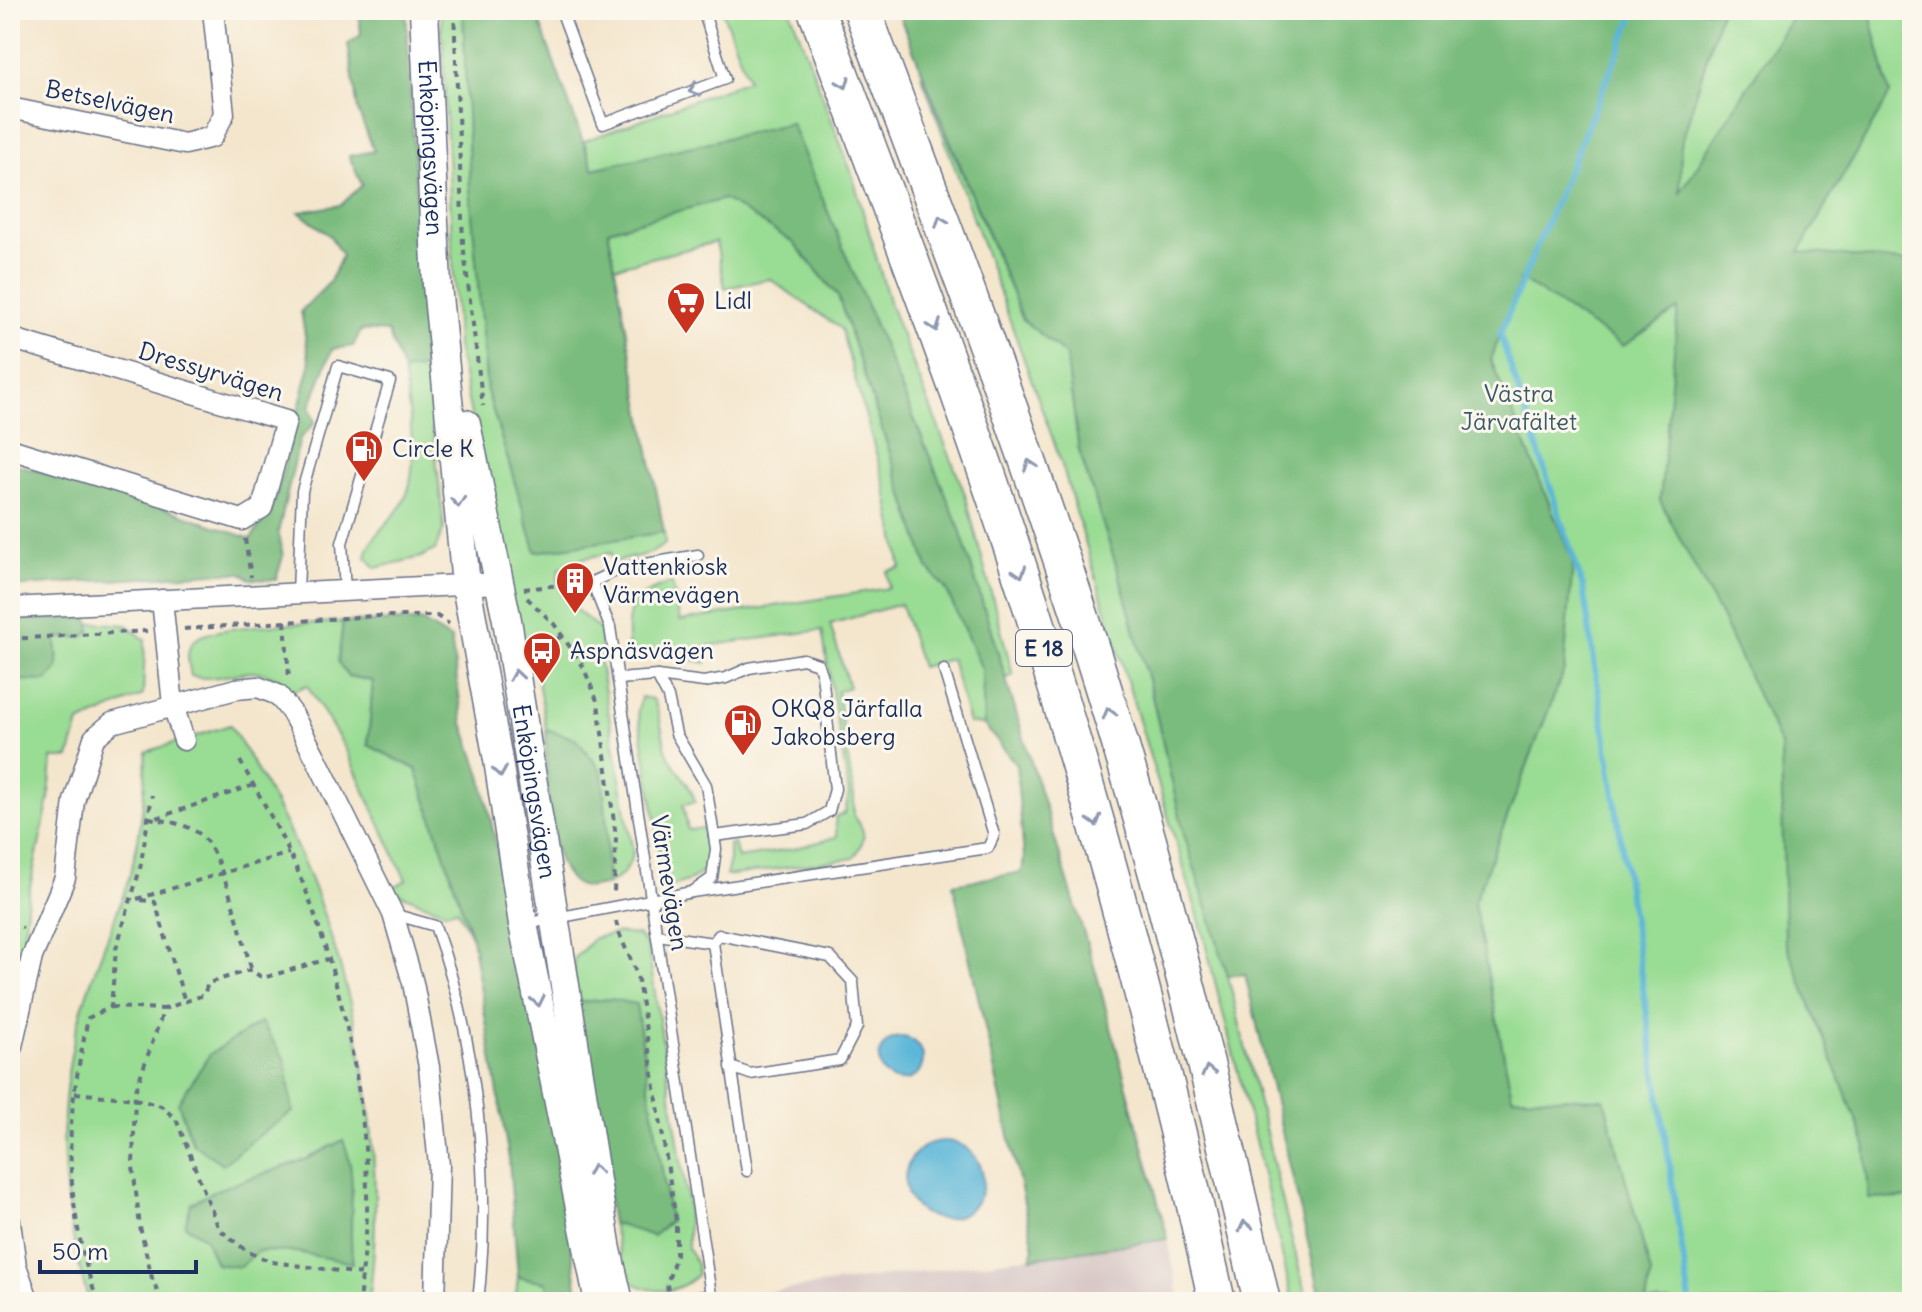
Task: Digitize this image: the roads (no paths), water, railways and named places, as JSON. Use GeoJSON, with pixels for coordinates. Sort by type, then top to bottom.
{"type":"FeatureCollection","features":[{"type":"Feature","properties":{"kind":"highway","name":"E 18"},"geometry":{"type":"LineString","coordinates":[[816,10],[964,406],[1039,631],[1127,929],[1184,1154],[1217,1302]]}},
{"type":"Feature","properties":{"kind":"highway","name":"E 18"},"geometry":{"type":"LineString","coordinates":[[862,10],[1005,391],[1082,621],[1170,919],[1262,1302]]}},
{"type":"Feature","properties":{"kind":"street","name":"Betselvägen"},"geometry":{"type":"LineString","coordinates":[[10,108],[185,144],[212,137],[224,114],[213,10]]}},
{"type":"Feature","properties":{"kind":"street","name":"Enköpingsvägen"},"geometry":{"type":"LineString","coordinates":[[424,10],[437,285],[466,585],[498,760],[523,924],[599,1302]]}},
{"type":"Feature","properties":{"kind":"street","name":"Enköpingsvägen"},"geometry":{"type":"LineString","coordinates":[[437,285],[512,586],[507,620],[607,1250],[619,1302]]}},
{"type":"Feature","properties":{"kind":"street","name":"Dressyrvägen"},"geometry":{"type":"LineString","coordinates":[[10,338],[286,421],[262,508],[242,520],[10,449]]}},
{"type":"Feature","properties":{"kind":"street"},"geometry":{"type":"LineString","coordinates":[[10,608],[466,585],[512,586]]}},
{"type":"Feature","properties":{"kind":"street"},"geometry":{"type":"LineString","coordinates":[[162,600],[173,705],[184,740]]}},
{"type":"Feature","properties":{"kind":"street"},"geometry":{"type":"LineString","coordinates":[[10,1055],[32,957],[65,878],[74,801],[94,738],[112,723],[236,689],[258,687],[278,695],[292,713],[316,758],[393,914],[413,983],[429,1067],[439,1165],[435,1302]]}},
{"type":"Feature","properties":{"kind":"street"},"geometry":{"type":"LineString","coordinates":[[10,1222],[16,1266],[29,1302]]}},
{"type":"Feature","properties":{"kind":"lane"},"geometry":{"type":"LineString","coordinates":[[561,10],[603,124],[725,79],[703,10]]}},
{"type":"Feature","properties":{"kind":"lane"},"geometry":{"type":"LineString","coordinates":[[298,593],[302,491],[338,366],[390,381],[342,543],[345,591]]}},
{"type":"Feature","properties":{"kind":"lane","name":"Värmevägen"},"geometry":{"type":"LineString","coordinates":[[698,555],[622,568],[592,582],[610,627],[710,1299]]}},
{"type":"Feature","properties":{"kind":"lane"},"geometry":{"type":"LineString","coordinates":[[618,679],[657,676],[704,682],[726,678],[749,668],[803,659],[818,664],[822,674],[835,789],[829,811],[807,824],[714,836]]}},
{"type":"Feature","properties":{"kind":"lane"},"geometry":{"type":"LineString","coordinates":[[523,924],[692,892],[988,848],[994,835],[944,670]]}},
{"type":"Feature","properties":{"kind":"lane"},"geometry":{"type":"LineString","coordinates":[[657,676],[668,697],[676,734],[706,785],[716,849],[712,878],[692,892]]}},
{"type":"Feature","properties":{"kind":"lane"},"geometry":{"type":"LineString","coordinates":[[393,914],[435,926],[453,976],[473,1077],[483,1182],[478,1302]]}},
{"type":"Feature","properties":{"kind":"lane"},"geometry":{"type":"LineString","coordinates":[[658,935],[713,943]]}},
{"type":"Feature","properties":{"kind":"lane"},"geometry":{"type":"LineString","coordinates":[[731,1067],[750,1074],[840,1060],[857,1027],[853,982],[830,957],[719,935],[713,943],[731,1067],[747,1171]]}},
{"type":"Feature","properties":{"kind":"lane"},"geometry":{"type":"LineString","coordinates":[[672,1302],[710,1299]]}},
{"type":"Feature","properties":{"kind":"water"},"geometry":{"type":"Polygon","coordinates":[[[901,1037],[916,1044],[923,1059],[916,1074],[901,1081],[886,1074],[879,1059],[886,1044],[901,1037]]]}},
{"type":"Feature","properties":{"kind":"water"},"geometry":{"type":"Polygon","coordinates":[[[944,1141],[959,1144],[972,1152],[980,1165],[983,1180],[980,1195],[972,1208],[959,1216],[944,1219],[929,1216],[916,1208],[908,1195],[905,1180],[908,1165],[916,1152],[929,1144],[944,1141]]]}},
{"type":"Feature","properties":{"kind":"waterway"},"geometry":{"type":"LineString","coordinates":[[1636,10],[1500,334],[1583,587],[1690,1302]]}},
{"type":"Feature","properties":{"kind":"place","name":"Lidl"},"geometry":{"type":"Point","coordinates":[686,335]}},
{"type":"Feature","properties":{"kind":"place","name":"Circle K"},"geometry":{"type":"Point","coordinates":[364,483]}},
{"type":"Feature","properties":{"kind":"place","name":"Vattenkiosk Värmevägen"},"geometry":{"type":"Point","coordinates":[575,615]}},
{"type":"Feature","properties":{"kind":"place","name":"Aspnäsvägen"},"geometry":{"type":"Point","coordinates":[542,685]}},
{"type":"Feature","properties":{"kind":"place","name":"OKQ8 Järfalla Jakobsberg"},"geometry":{"type":"Point","coordinates":[743,757]}},
{"type":"Feature","properties":{"kind":"park label","name":"Västra Järvafältet"},"geometry":{"type":"Point","coordinates":[1519,408]}}]}
